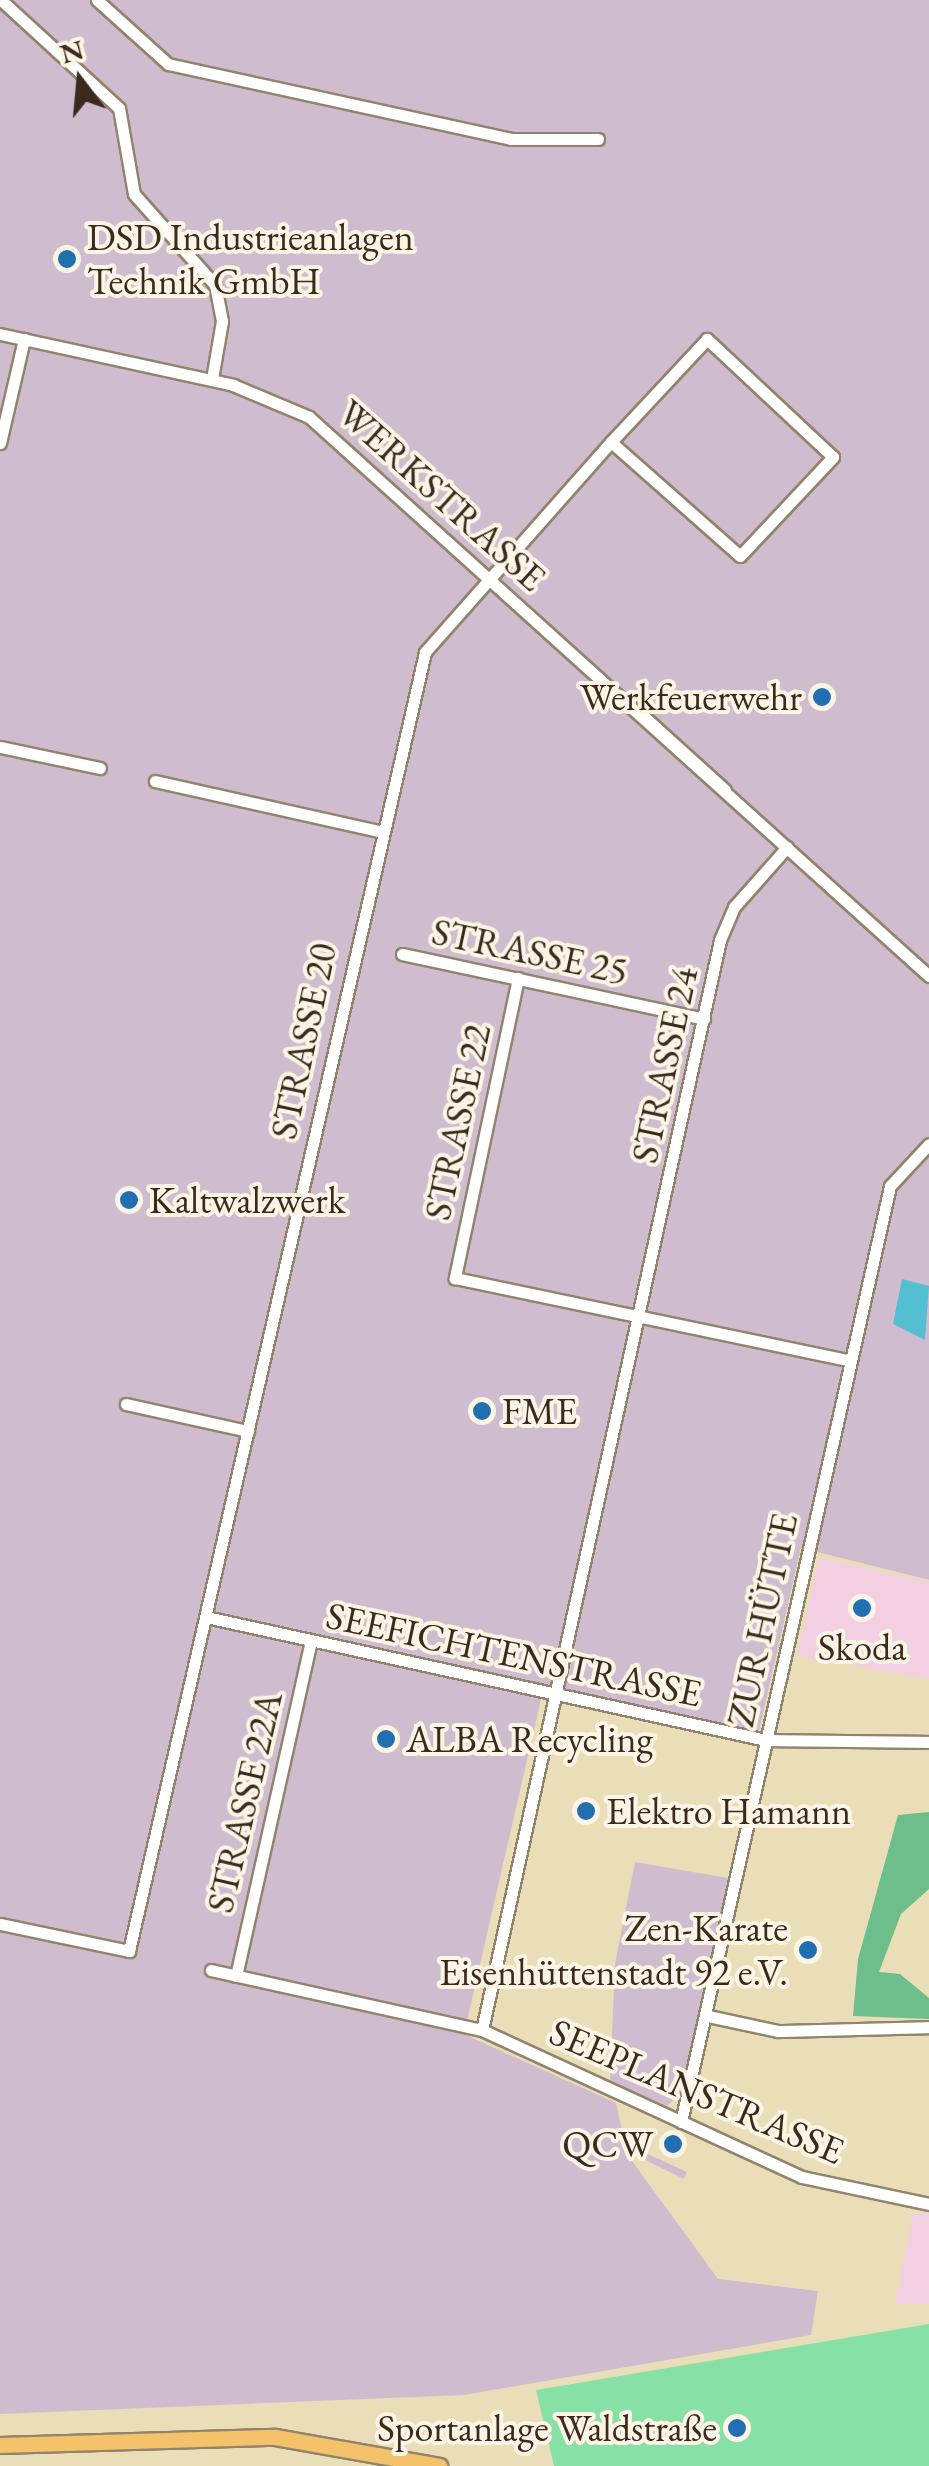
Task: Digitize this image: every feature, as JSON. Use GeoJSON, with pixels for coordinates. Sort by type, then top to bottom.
{"type":"FeatureCollection","features":[{"type":"Feature","properties":{"kind":"main road"},"geometry":{"type":"LineString","coordinates":[[0,2444],[218,2435],[340,2443],[393,2452],[439,2466]]}},
{"type":"Feature","properties":{"kind":"street"},"geometry":{"type":"LineString","coordinates":[[1,0],[123,117],[125,178],[215,285],[222,321],[212,380]]}},
{"type":"Feature","properties":{"kind":"street"},"geometry":{"type":"LineString","coordinates":[[97,0],[168,64],[511,139],[598,139]]}},
{"type":"Feature","properties":{"kind":"street","name":"WERKSTRASSE"},"geometry":{"type":"LineString","coordinates":[[0,334],[212,380],[319,424],[929,976]]}},
{"type":"Feature","properties":{"kind":"street"},"geometry":{"type":"LineString","coordinates":[[0,443],[24,339]]}},
{"type":"Feature","properties":{"kind":"street","name":"STRASSE 20"},"geometry":{"type":"LineString","coordinates":[[0,1924],[129,1952],[414,675],[490,578],[611,442],[707,340],[832,456],[740,556],[611,442]]}},
{"type":"Feature","properties":{"kind":"street"},"geometry":{"type":"LineString","coordinates":[[0,747],[100,768]]}},
{"type":"Feature","properties":{"kind":"street"},"geometry":{"type":"LineString","coordinates":[[155,781],[380,830]]}},
{"type":"Feature","properties":{"kind":"street","name":"STRASSE 24"},"geometry":{"type":"LineString","coordinates":[[482,2030],[726,923],[786,847]]}},
{"type":"Feature","properties":{"kind":"street","name":"STRASSE 25"},"geometry":{"type":"LineString","coordinates":[[402,954],[704,1019]]}},
{"type":"Feature","properties":{"kind":"street","name":"STRASSE 22"},"geometry":{"type":"LineString","coordinates":[[518,978],[454,1278],[641,1315]]}},
{"type":"Feature","properties":{"kind":"street","name":"ZUR HÜTTE"},"geometry":{"type":"LineString","coordinates":[[681,2122],[708,2016],[890,1186],[929,1144]]}},
{"type":"Feature","properties":{"kind":"street"},"geometry":{"type":"LineString","coordinates":[[641,1315],[849,1360]]}},
{"type":"Feature","properties":{"kind":"street"},"geometry":{"type":"LineString","coordinates":[[126,1404],[248,1431]]}},
{"type":"Feature","properties":{"kind":"street","name":"SEEFICHTENSTRASSE"},"geometry":{"type":"LineString","coordinates":[[206,1616],[766,1740],[929,1742]]}},
{"type":"Feature","properties":{"kind":"street","name":"STRASSE 22A"},"geometry":{"type":"LineString","coordinates":[[236,1976],[311,1640]]}},
{"type":"Feature","properties":{"kind":"street","name":"SEEPLANSTRASSE"},"geometry":{"type":"LineString","coordinates":[[211,1970],[482,2030],[802,2177],[929,2204]]}},
{"type":"Feature","properties":{"kind":"street"},"geometry":{"type":"LineString","coordinates":[[708,2016],[778,2031],[929,2028]]}},
{"type":"Feature","properties":{"kind":"shaded area"},"geometry":{"type":"Polygon","coordinates":[[[0,0],[929,0],[929,1580],[801,1548],[756,1744],[542,1695],[464,2034],[616,2103],[627,2154],[718,2279],[818,2291],[811,2335],[464,2395],[0,2414],[0,0]]]}},
{"type":"Feature","properties":{"kind":"shaded area"},"geometry":{"type":"Polygon","coordinates":[[[819,1558],[929,1582],[929,1679],[797,1656],[819,1558]]]}},
{"type":"Feature","properties":{"kind":"shaded area"},"geometry":{"type":"Polygon","coordinates":[[[635,1862],[728,1878],[684,2091],[667,2106],[610,2081],[615,1964],[635,1862]]]}},
{"type":"Feature","properties":{"kind":"shaded area"},"geometry":{"type":"Polygon","coordinates":[[[639,2150],[687,2172],[684,2179],[637,2156],[639,2150]]]}},
{"type":"Feature","properties":{"kind":"shaded area"},"geometry":{"type":"Polygon","coordinates":[[[913,2213],[929,2214],[929,2304],[895,2304],[913,2213]]]}},
{"type":"Feature","properties":{"kind":"green space"},"geometry":{"type":"Polygon","coordinates":[[[929,1812],[929,1889],[901,1914],[879,1972],[900,1974],[929,1998],[929,2019],[853,2016],[858,1959],[898,1815],[929,1812]]]}},
{"type":"Feature","properties":{"kind":"green space","name":"Sportanlage Waldstraße"},"geometry":{"type":"Polygon","coordinates":[[[929,2324],[929,2466],[554,2466],[536,2390],[929,2324]]]}},
{"type":"Feature","properties":{"kind":"water"},"geometry":{"type":"Polygon","coordinates":[[[902,1279],[929,1286],[925,1340],[893,1324],[902,1279]]]}},
{"type":"Feature","properties":{"kind":"place","name":"DSD Industrieanlagen Technik GmbH"},"geometry":{"type":"Point","coordinates":[67,259]}},
{"type":"Feature","properties":{"kind":"place","name":"Werkfeuerwehr"},"geometry":{"type":"Point","coordinates":[822,697]}},
{"type":"Feature","properties":{"kind":"place","name":"Kaltwalzwerk"},"geometry":{"type":"Point","coordinates":[129,1200]}},
{"type":"Feature","properties":{"kind":"place","name":"FME"},"geometry":{"type":"Point","coordinates":[482,1411]}},
{"type":"Feature","properties":{"kind":"place","name":"Skoda"},"geometry":{"type":"Point","coordinates":[862,1608]}},
{"type":"Feature","properties":{"kind":"place","name":"ALBA Recycling"},"geometry":{"type":"Point","coordinates":[386,1739]}},
{"type":"Feature","properties":{"kind":"place","name":"Elektro Hamann"},"geometry":{"type":"Point","coordinates":[586,1811]}},
{"type":"Feature","properties":{"kind":"place","name":"Zen-Karate Eisenhüttenstadt 92 e.V."},"geometry":{"type":"Point","coordinates":[808,1950]}},
{"type":"Feature","properties":{"kind":"place","name":"QCW"},"geometry":{"type":"Point","coordinates":[673,2144]}},
{"type":"Feature","properties":{"kind":"place","name":"Sportanlage Waldstraße"},"geometry":{"type":"Point","coordinates":[737,2428]}}]}
